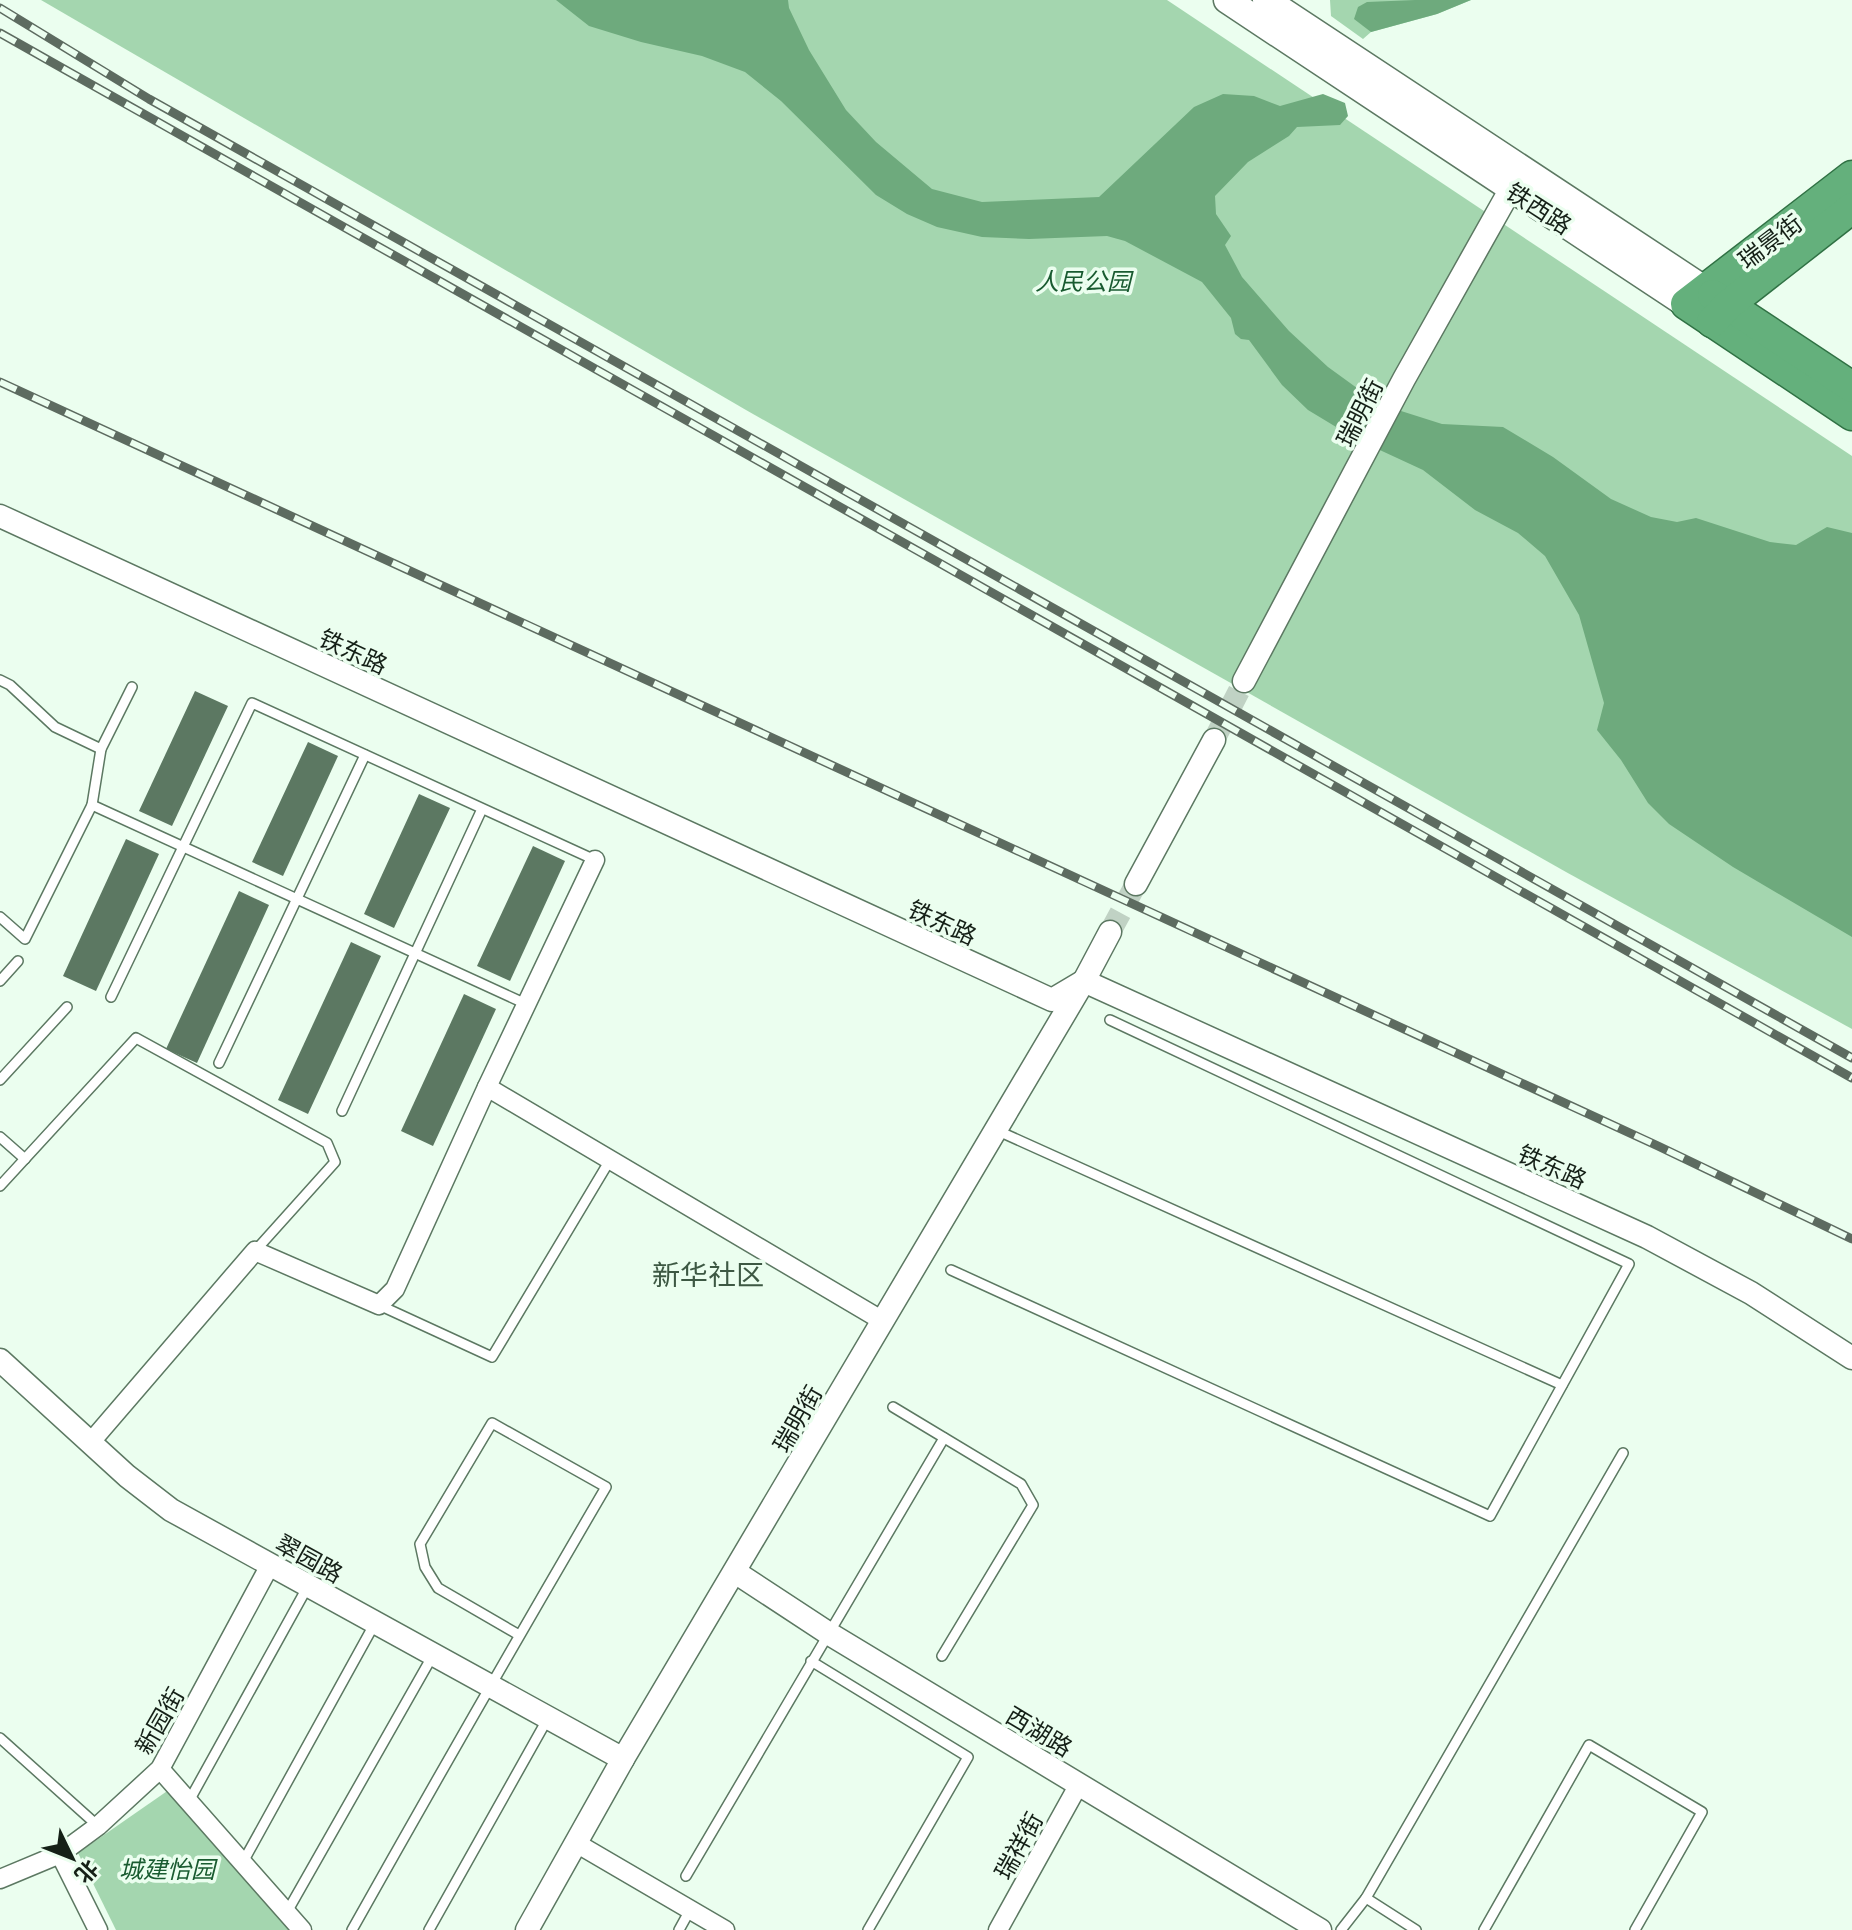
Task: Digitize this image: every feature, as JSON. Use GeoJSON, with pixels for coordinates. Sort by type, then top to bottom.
{"type":"FeatureCollection","features":[{"type":"Feature","properties":{"kind":"highway","name":"瑞景街"},"geometry":{"type":"LineString","coordinates":[[1707,305],[1852,176]]}},
{"type":"Feature","properties":{"kind":"highway","name":"瑞景街"},"geometry":{"type":"LineString","coordinates":[[1707,305],[1852,208]]}},
{"type":"Feature","properties":{"kind":"highway","name":"铁西路"},"geometry":{"type":"LineString","coordinates":[[1707,305],[1852,387]]}},
{"type":"Feature","properties":{"kind":"highway","name":"铁西路"},"geometry":{"type":"LineString","coordinates":[[1707,305],[1852,415]]}},
{"type":"Feature","properties":{"kind":"main road","name":"铁西路"},"geometry":{"type":"LineString","coordinates":[[1249,4],[1707,305]]}},
{"type":"Feature","properties":{"kind":"street","name":"瑞明街"},"geometry":{"type":"LineString","coordinates":[[1244,681],[1404,379],[1517,178]]}},
{"type":"Feature","properties":{"kind":"street","name":"铁东路"},"geometry":{"type":"LineString","coordinates":[[0,516],[1052,1000],[1084,981],[1647,1237],[1751,1293],[1852,1358]]}},
{"type":"Feature","properties":{"kind":"street"},"geometry":{"type":"LineString","coordinates":[[1136,884],[1214,740]]}},
{"type":"Feature","properties":{"kind":"street"},"geometry":{"type":"LineString","coordinates":[[90,1443],[255,1251],[379,1305],[395,1289],[595,860]]}},
{"type":"Feature","properties":{"kind":"street","name":"瑞明街"},"geometry":{"type":"LineString","coordinates":[[527,1930],[623,1759],[1084,981],[1110,932]]}},
{"type":"Feature","properties":{"kind":"street"},"geometry":{"type":"LineString","coordinates":[[487,1087],[883,1321]]}},
{"type":"Feature","properties":{"kind":"street","name":"翠园路"},"geometry":{"type":"LineString","coordinates":[[0,1360],[127,1476],[171,1510],[623,1759]]}},
{"type":"Feature","properties":{"kind":"street","name":"新园街"},"geometry":{"type":"LineString","coordinates":[[0,1879],[60,1854],[98,1826],[160,1769],[270,1565]]}},
{"type":"Feature","properties":{"kind":"street","name":"西湖路"},"geometry":{"type":"LineString","coordinates":[[735,1572],[828,1633],[1320,1930]]}},
{"type":"Feature","properties":{"kind":"street"},"geometry":{"type":"LineString","coordinates":[[160,1769],[302,1930]]}},
{"type":"Feature","properties":{"kind":"street","name":"瑞祥街"},"geometry":{"type":"LineString","coordinates":[[998,1930],[1079,1784]]}},
{"type":"Feature","properties":{"kind":"street"},"geometry":{"type":"LineString","coordinates":[[576,1843],[725,1930]]}},
{"type":"Feature","properties":{"kind":"street"},"geometry":{"type":"LineString","coordinates":[[60,1854],[95,1929]]}},
{"type":"Feature","properties":{"kind":"lane"},"geometry":{"type":"LineString","coordinates":[[0,680],[10,685],[55,727],[101,749]]}},
{"type":"Feature","properties":{"kind":"lane"},"geometry":{"type":"LineString","coordinates":[[0,917],[25,939],[92,805],[101,749],[132,687]]}},
{"type":"Feature","properties":{"kind":"lane"},"geometry":{"type":"LineString","coordinates":[[111,997],[252,703],[595,860]]}},
{"type":"Feature","properties":{"kind":"lane"},"geometry":{"type":"LineString","coordinates":[[219,1063],[365,755]]}},
{"type":"Feature","properties":{"kind":"lane"},"geometry":{"type":"LineString","coordinates":[[92,805],[526,1004]]}},
{"type":"Feature","properties":{"kind":"lane"},"geometry":{"type":"LineString","coordinates":[[342,1111],[482,809]]}},
{"type":"Feature","properties":{"kind":"lane"},"geometry":{"type":"LineString","coordinates":[[0,981],[18,961]]}},
{"type":"Feature","properties":{"kind":"lane"},"geometry":{"type":"LineString","coordinates":[[0,1080],[67,1007]]}},
{"type":"Feature","properties":{"kind":"lane"},"geometry":{"type":"LineString","coordinates":[[951,1270],[1490,1516],[1629,1264],[1110,1020]]}},
{"type":"Feature","properties":{"kind":"lane"},"geometry":{"type":"LineString","coordinates":[[0,1186],[136,1038],[327,1143],[335,1162],[255,1251]]}},
{"type":"Feature","properties":{"kind":"lane"},"geometry":{"type":"LineString","coordinates":[[996,1130],[1562,1385]]}},
{"type":"Feature","properties":{"kind":"lane"},"geometry":{"type":"LineString","coordinates":[[0,1137],[25,1159]]}},
{"type":"Feature","properties":{"kind":"lane"},"geometry":{"type":"LineString","coordinates":[[379,1305],[492,1357],[610,1160]]}},
{"type":"Feature","properties":{"kind":"lane"},"geometry":{"type":"LineString","coordinates":[[893,1407],[1021,1484],[1033,1505],[942,1656]]}},
{"type":"Feature","properties":{"kind":"lane"},"geometry":{"type":"LineString","coordinates":[[352,1930],[489,1686],[519,1635],[606,1487],[492,1423],[420,1544],[425,1567],[438,1588],[519,1635]]}},
{"type":"Feature","properties":{"kind":"lane"},"geometry":{"type":"LineString","coordinates":[[686,1876],[944,1438]]}},
{"type":"Feature","properties":{"kind":"lane"},"geometry":{"type":"LineString","coordinates":[[1341,1930],[1366,1898],[1623,1453]]}},
{"type":"Feature","properties":{"kind":"lane"},"geometry":{"type":"LineString","coordinates":[[189,1801],[308,1586]]}},
{"type":"Feature","properties":{"kind":"lane"},"geometry":{"type":"LineString","coordinates":[[243,1862],[375,1623]]}},
{"type":"Feature","properties":{"kind":"lane"},"geometry":{"type":"LineString","coordinates":[[287,1912],[433,1655]]}},
{"type":"Feature","properties":{"kind":"lane"},"geometry":{"type":"LineString","coordinates":[[811,1661],[968,1757],[868,1930]]}},
{"type":"Feature","properties":{"kind":"lane"},"geometry":{"type":"LineString","coordinates":[[429,1930],[548,1718]]}},
{"type":"Feature","properties":{"kind":"lane"},"geometry":{"type":"LineString","coordinates":[[0,1738],[98,1826]]}},
{"type":"Feature","properties":{"kind":"lane"},"geometry":{"type":"LineString","coordinates":[[1484,1930],[1589,1745],[1702,1812],[1635,1930]]}},
{"type":"Feature","properties":{"kind":"lane"},"geometry":{"type":"LineString","coordinates":[[1366,1898],[1416,1930]]}},
{"type":"Feature","properties":{"kind":"lane"},"geometry":{"type":"LineString","coordinates":[[679,1930],[690,1910]]}},
{"type":"Feature","properties":{"kind":"green space","name":"人民公园"},"geometry":{"type":"Polygon","coordinates":[[[41,0],[1167,0],[1852,456],[1852,1029],[1566,872],[746,410],[41,0]]]}},
{"type":"Feature","properties":{"kind":"green space"},"geometry":{"type":"Polygon","coordinates":[[[1330,0],[1471,0],[1437,14],[1371,32],[1363,39],[1331,16],[1330,0]]]}},
{"type":"Feature","properties":{"kind":"green space","name":"城建怡园"},"geometry":{"type":"Polygon","coordinates":[[[173,1787],[302,1930],[116,1930],[78,1853],[173,1787]]]}},
{"type":"Feature","properties":{"kind":"shaded area"},"geometry":{"type":"Polygon","coordinates":[[[556,0],[788,0],[809,50],[846,110],[876,142],[932,189],[982,202],[1099,197],[1194,107],[1223,94],[1254,96],[1280,106],[1323,94],[1345,103],[1348,116],[1340,125],[1297,127],[1289,136],[1248,162],[1215,196],[1216,214],[1231,236],[1225,245],[1242,277],[1289,331],[1328,367],[1379,404],[1442,424],[1503,427],[1553,457],[1611,499],[1651,517],[1677,522],[1696,518],[1770,542],[1796,545],[1827,527],[1852,533],[1852,937],[1733,867],[1669,824],[1648,803],[1621,760],[1597,730],[1604,703],[1579,615],[1545,556],[1518,533],[1475,510],[1423,470],[1356,439],[1308,410],[1282,385],[1249,340],[1235,334],[1231,318],[1202,282],[1125,241],[1107,236],[982,237],[937,227],[907,214],[876,195],[781,101],[745,72],[702,56],[589,26],[556,0]]]}},
{"type":"Feature","properties":{"kind":"shaded area"},"geometry":{"type":"Polygon","coordinates":[[[1471,0],[1437,14],[1371,32],[1354,19],[1358,7],[1367,2],[1471,0]]]}},
{"type":"Feature","properties":{"kind":"building"},"geometry":{"type":"Polygon","coordinates":[[[195,691],[228,706],[172,826],[139,811],[195,691]]]}},
{"type":"Feature","properties":{"kind":"building"},"geometry":{"type":"Polygon","coordinates":[[[308,742],[338,756],[283,876],[252,862],[308,742]]]}},
{"type":"Feature","properties":{"kind":"building"},"geometry":{"type":"Polygon","coordinates":[[[419,794],[450,808],[394,928],[364,914],[419,794]]]}},
{"type":"Feature","properties":{"kind":"building"},"geometry":{"type":"Polygon","coordinates":[[[126,839],[159,854],[96,991],[63,976],[126,839]]]}},
{"type":"Feature","properties":{"kind":"building"},"geometry":{"type":"Polygon","coordinates":[[[533,846],[565,861],[510,981],[477,966],[533,846]]]}},
{"type":"Feature","properties":{"kind":"building"},"geometry":{"type":"Polygon","coordinates":[[[239,891],[269,905],[197,1063],[166,1049],[239,891]]]}},
{"type":"Feature","properties":{"kind":"building"},"geometry":{"type":"Polygon","coordinates":[[[351,942],[381,956],[308,1114],[278,1100],[351,942]]]}},
{"type":"Feature","properties":{"kind":"building"},"geometry":{"type":"Polygon","coordinates":[[[464,994],[496,1009],[433,1146],[401,1131],[464,994]]]}},
{"type":"Feature","properties":{"kind":"tunnel"},"geometry":{"type":"LineString","coordinates":[[1214,740],[1244,681]]}},
{"type":"Feature","properties":{"kind":"tunnel"},"geometry":{"type":"LineString","coordinates":[[1110,932],[1136,884]]}},
{"type":"Feature","properties":{"kind":"railway"},"geometry":{"type":"LineString","coordinates":[[0,8],[149,99],[1852,1058]]}},
{"type":"Feature","properties":{"kind":"railway"},"geometry":{"type":"LineString","coordinates":[[0,33],[1852,1078]]}},
{"type":"Feature","properties":{"kind":"railway"},"geometry":{"type":"LineString","coordinates":[[0,382],[1658,1146],[1852,1239]]}},
{"type":"Feature","properties":{"kind":"district","name":"新华社区"},"geometry":{"type":"Point","coordinates":[708,1273]}}]}
